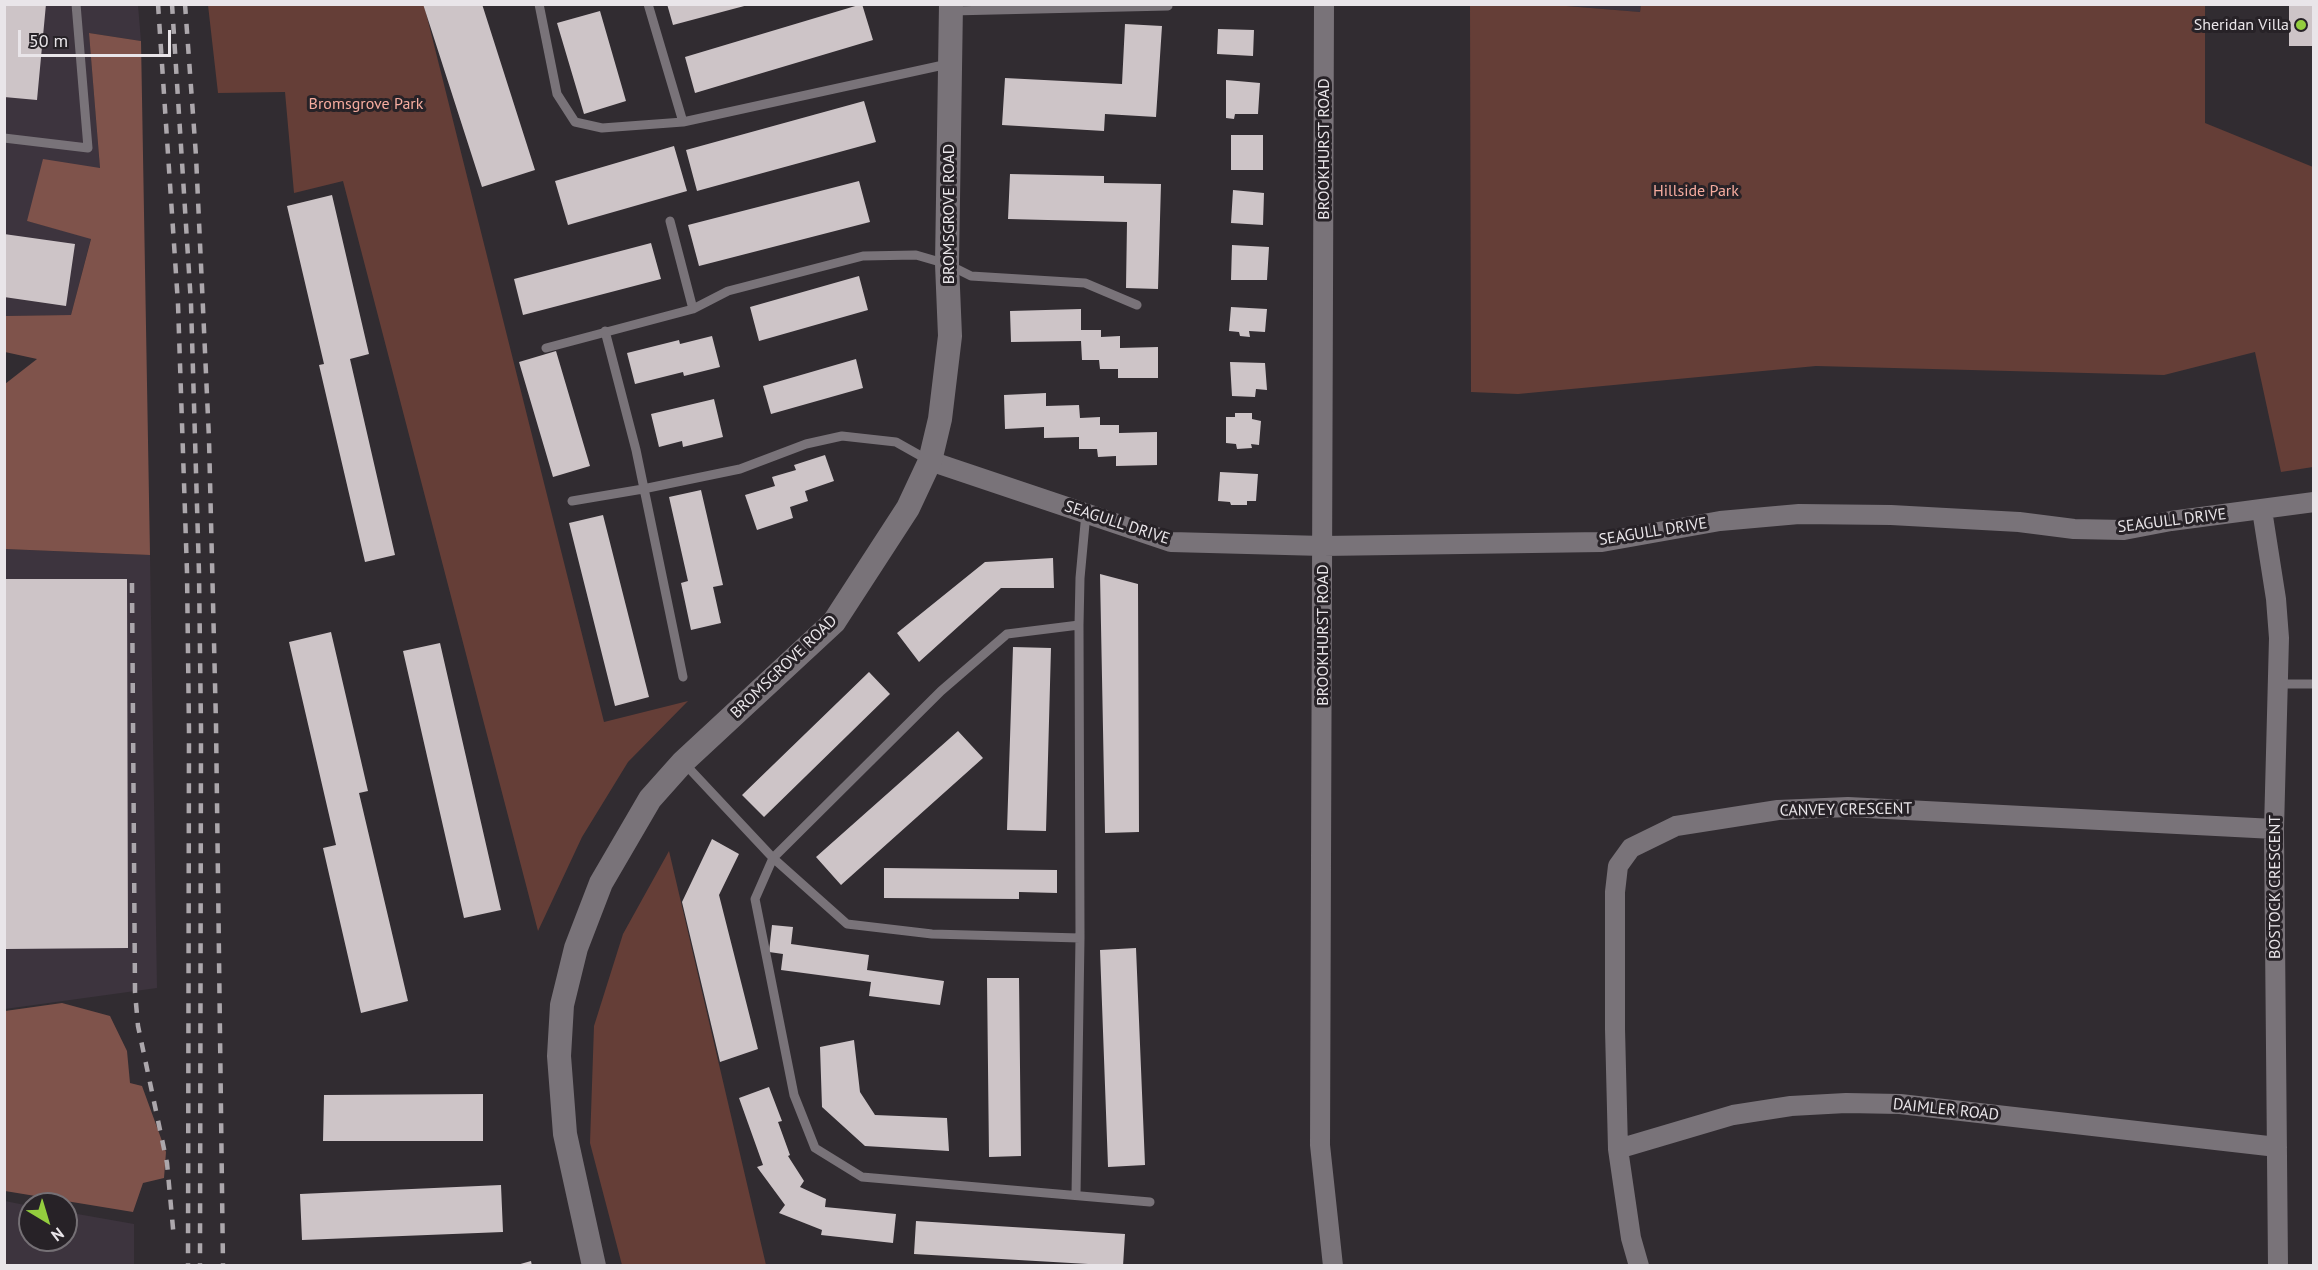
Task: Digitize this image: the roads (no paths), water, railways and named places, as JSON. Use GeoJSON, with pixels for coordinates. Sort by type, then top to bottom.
{"type":"FeatureCollection","features":[{"type":"Feature","properties":{"kind":"street","name":"BROOKHURST ROAD"},"geometry":{"type":"LineString","coordinates":[[1324,4],[1320,1144],[1333,1266]]}},
{"type":"Feature","properties":{"kind":"street","name":"BROMSGROVE ROAD"},"geometry":{"type":"LineString","coordinates":[[594,1266],[565,1134],[559,1056],[562,1005],[576,948],[601,883],[650,799],[683,762],[834,622],[908,508],[930,461],[940,419],[950,336],[947,264],[951,8]]}},
{"type":"Feature","properties":{"kind":"street","name":"SEAGULL DRIVE"},"geometry":{"type":"LineString","coordinates":[[930,461],[1171,543],[1323,546],[1602,542],[1720,521],[1799,514],[1891,514],[2019,522],[2074,529],[2124,530],[2171,521],[2313,502]]}},
{"type":"Feature","properties":{"kind":"street","name":"BOSTOCK CRESCENT"},"geometry":{"type":"LineString","coordinates":[[2262,510],[2276,599],[2279,638],[2274,829],[2278,1266]]}},
{"type":"Feature","properties":{"kind":"street","name":"CANVEY CRESCENT"},"geometry":{"type":"LineString","coordinates":[[1639,1266],[1631,1238],[1618,1149],[1615,892],[1618,866],[1631,848],[1676,826],[1778,810],[1848,807],[2274,829]]}},
{"type":"Feature","properties":{"kind":"street","name":"DAIMLER ROAD"},"geometry":{"type":"LineString","coordinates":[[1618,1149],[1733,1115],[1791,1106],[1846,1103],[1900,1104],[2277,1147]]}},
{"type":"Feature","properties":{"kind":"lane"},"geometry":{"type":"LineString","coordinates":[[4,138],[88,148],[76,4]]}},
{"type":"Feature","properties":{"kind":"lane"},"geometry":{"type":"LineString","coordinates":[[539,4],[557,94],[575,122],[602,128],[683,122],[951,64]]}},
{"type":"Feature","properties":{"kind":"lane"},"geometry":{"type":"LineString","coordinates":[[648,4],[683,122]]}},
{"type":"Feature","properties":{"kind":"lane"},"geometry":{"type":"LineString","coordinates":[[951,8],[1168,6]]}},
{"type":"Feature","properties":{"kind":"lane"},"geometry":{"type":"LineString","coordinates":[[670,221],[693,309]]}},
{"type":"Feature","properties":{"kind":"lane"},"geometry":{"type":"LineString","coordinates":[[546,348],[693,309],[728,291],[863,256],[916,255],[947,264],[971,276],[1085,283],[1137,305]]}},
{"type":"Feature","properties":{"kind":"lane"},"geometry":{"type":"LineString","coordinates":[[605,331],[626,408],[683,677]]}},
{"type":"Feature","properties":{"kind":"lane"},"geometry":{"type":"LineString","coordinates":[[572,501],[740,469],[806,444],[842,436],[896,441],[930,461]]}},
{"type":"Feature","properties":{"kind":"lane"},"geometry":{"type":"LineString","coordinates":[[1076,1195],[1080,938],[1079,625],[1080,578],[1086,513]]}},
{"type":"Feature","properties":{"kind":"lane"},"geometry":{"type":"LineString","coordinates":[[1079,625],[1007,634],[941,691],[773,858],[754,898],[794,1095],[815,1148],[862,1177],[1150,1202]]}},
{"type":"Feature","properties":{"kind":"lane"},"geometry":{"type":"LineString","coordinates":[[2277,684],[2313,684]]}},
{"type":"Feature","properties":{"kind":"lane"},"geometry":{"type":"LineString","coordinates":[[683,762],[773,858],[847,924],[932,934],[1080,938]]}},
{"type":"Feature","properties":{"kind":"railway"},"geometry":{"type":"LineString","coordinates":[[158,4],[178,304],[187,572],[188,1266]]}},
{"type":"Feature","properties":{"kind":"railway"},"geometry":{"type":"LineString","coordinates":[[172,4],[191,304],[199,573],[200,1266]]}},
{"type":"Feature","properties":{"kind":"railway"},"geometry":{"type":"LineString","coordinates":[[185,4],[196,156],[209,439],[216,724],[223,1266]]}},
{"type":"Feature","properties":{"kind":"railway"},"geometry":{"type":"LineString","coordinates":[[132,583],[135,992],[138,1026],[167,1163],[174,1239]]}},
{"type":"Feature","properties":{"kind":"place","name":"Sheridan Villa"},"geometry":{"type":"Point","coordinates":[2301,25]}},
{"type":"Feature","properties":{"kind":"park label","name":"Bromsgrove Park"},"geometry":{"type":"Point","coordinates":[366,104]}},
{"type":"Feature","properties":{"kind":"park label","name":"Hillside Park"},"geometry":{"type":"Point","coordinates":[1696,191]}}]}
